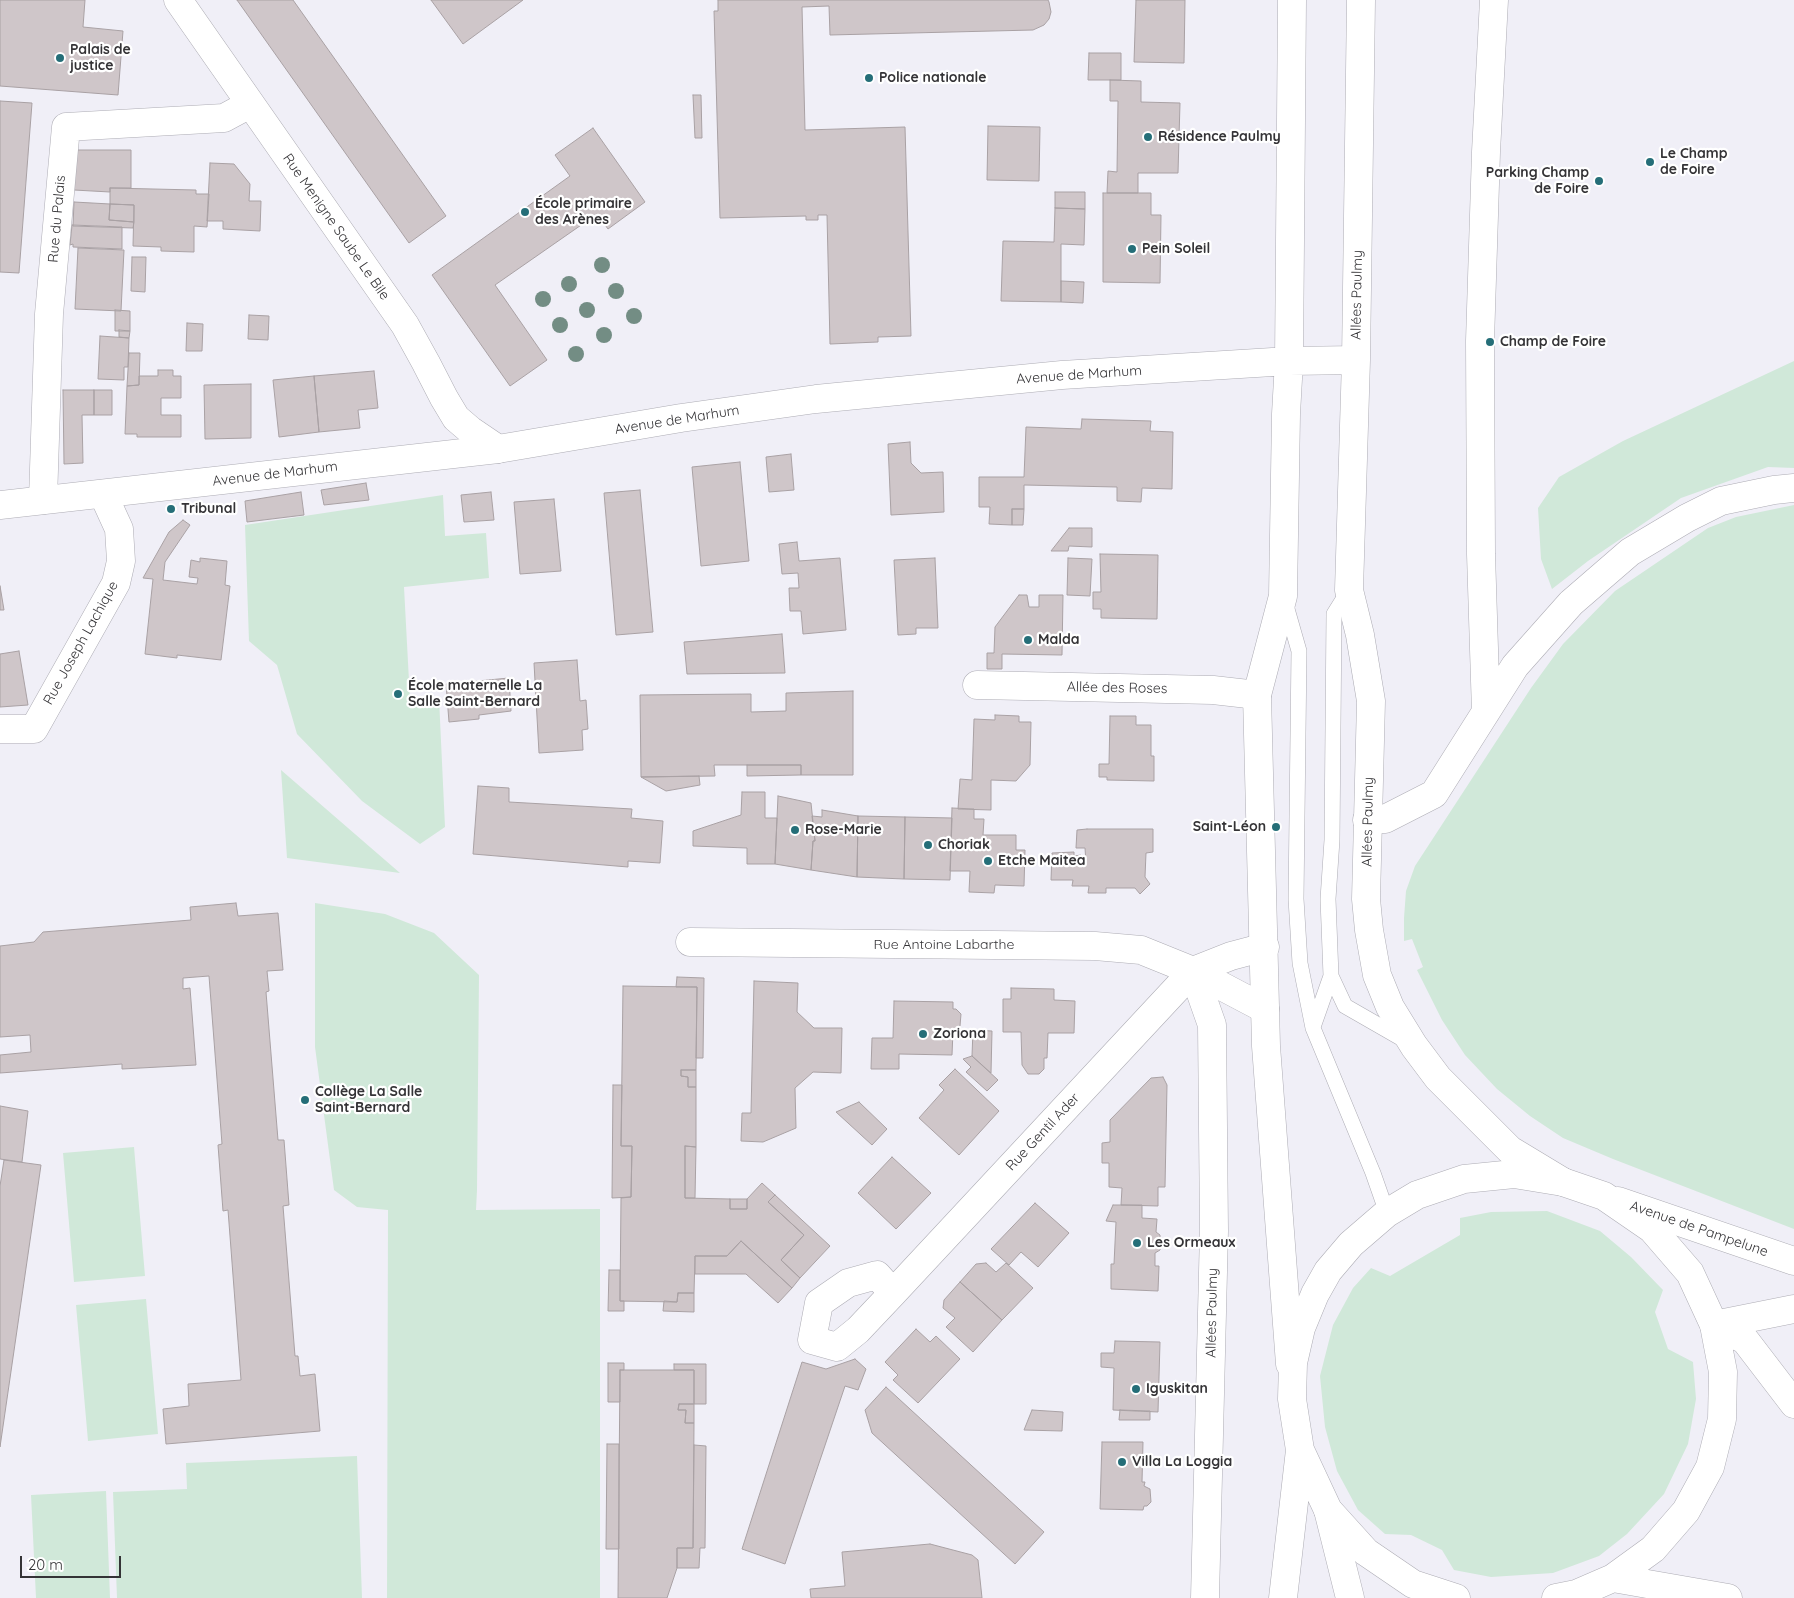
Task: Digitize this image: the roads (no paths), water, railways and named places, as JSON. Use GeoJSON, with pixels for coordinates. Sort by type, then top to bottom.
{"type":"FeatureCollection","features":[{"type":"Feature","properties":{"kind":"street","name":"Rue Menigne Saube Le Bile"},"geometry":{"type":"LineString","coordinates":[[178,0],[405,325],[456,418],[470,430],[498,448]]}},
{"type":"Feature","properties":{"kind":"street"},"geometry":{"type":"LineString","coordinates":[[1283,1598],[1300,1450],[1292,1400],[1265,1009],[1265,947],[1256,695],[1283,596],[1286,414],[1289,361],[1292,0]]}},
{"type":"Feature","properties":{"kind":"street","name":"Allées Paulmy"},"geometry":{"type":"LineString","coordinates":[[1361,0],[1356,360],[1349,590],[1360,635],[1370,701],[1366,899],[1369,930],[1377,975],[1390,1008],[1414,1046],[1438,1078],[1510,1150],[1563,1182]]}},
{"type":"Feature","properties":{"kind":"street"},"geometry":{"type":"LineString","coordinates":[[1360,30],[1378,0]]}},
{"type":"Feature","properties":{"kind":"street"},"geometry":{"type":"LineString","coordinates":[[1486,712],[1481,554],[1480,341],[1486,152],[1494,0]]}},
{"type":"Feature","properties":{"kind":"street","name":"Rue du Palais"},"geometry":{"type":"LineString","coordinates":[[43,500],[49,314],[66,127],[224,118],[250,104]]}},
{"type":"Feature","properties":{"kind":"street","name":"Avenue de Marhum"},"geometry":{"type":"LineString","coordinates":[[0,505],[498,448],[681,418],[816,399],[1062,375],[1289,361],[1356,360]]}},
{"type":"Feature","properties":{"kind":"street"},"geometry":{"type":"LineString","coordinates":[[1368,820],[1385,819],[1434,794],[1515,666],[1571,603],[1630,552],[1687,518],[1721,501],[1774,490],[1794,488]]}},
{"type":"Feature","properties":{"kind":"street","name":"Rue Joseph Lachique"},"geometry":{"type":"LineString","coordinates":[[0,729],[34,730],[116,583],[121,561],[120,529],[103,494]]}},
{"type":"Feature","properties":{"kind":"street","name":"Allée des Roses"},"geometry":{"type":"LineString","coordinates":[[976,685],[1213,690],[1256,695]]}},
{"type":"Feature","properties":{"kind":"street","name":"Rue Antoine Labarthe"},"geometry":{"type":"LineString","coordinates":[[690,942],[1095,946],[1141,950],[1193,971],[1265,1009]]}},
{"type":"Feature","properties":{"kind":"street"},"geometry":{"type":"LineString","coordinates":[[1193,971],[1230,956],[1265,947]]}},
{"type":"Feature","properties":{"kind":"street","name":"Allées Paulmy"},"geometry":{"type":"LineString","coordinates":[[1193,971],[1212,1025],[1214,1231],[1205,1598]]}},
{"type":"Feature","properties":{"kind":"street","name":"Rue Gentil Ader"},"geometry":{"type":"LineString","coordinates":[[893,1293],[1193,971]]}},
{"type":"Feature","properties":{"kind":"street"},"geometry":{"type":"LineString","coordinates":[[1292,1400],[1293,1363],[1301,1328],[1315,1294],[1328,1271],[1350,1244],[1387,1213],[1417,1195],[1464,1179],[1514,1174],[1563,1182]]}},
{"type":"Feature","properties":{"kind":"street","name":"Avenue de Pampelune"},"geometry":{"type":"LineString","coordinates":[[1563,1182],[1794,1261]]}},
{"type":"Feature","properties":{"kind":"street"},"geometry":{"type":"LineString","coordinates":[[1568,1597],[1613,1578],[1654,1549],[1686,1511],[1710,1467],[1722,1419],[1723,1372],[1714,1326],[1690,1273],[1652,1229],[1604,1196]]}},
{"type":"Feature","properties":{"kind":"street"},"geometry":{"type":"LineString","coordinates":[[1714,1326],[1794,1310]]}},
{"type":"Feature","properties":{"kind":"street"},"geometry":{"type":"LineString","coordinates":[[1714,1326],[1745,1340],[1794,1404]]}},
{"type":"Feature","properties":{"kind":"street"},"geometry":{"type":"LineString","coordinates":[[1300,1450],[1328,1510],[1350,1598]]}},
{"type":"Feature","properties":{"kind":"street"},"geometry":{"type":"LineString","coordinates":[[1328,1510],[1366,1552],[1413,1584],[1456,1598]]}},
{"type":"Feature","properties":{"kind":"street"},"geometry":{"type":"LineString","coordinates":[[1613,1578],[1728,1598]]}},
{"type":"Feature","properties":{"kind":"lane","name":"Allées Paulmy"},"geometry":{"type":"LineString","coordinates":[[1313,1028],[1331,976],[1328,899],[1332,840],[1334,614],[1349,590]]}},
{"type":"Feature","properties":{"kind":"lane"},"geometry":{"type":"LineString","coordinates":[[1283,596],[1299,652],[1296,899],[1300,963],[1313,1028],[1387,1213]]}},
{"type":"Feature","properties":{"kind":"lane","name":"Allées Paulmy"},"geometry":{"type":"LineString","coordinates":[[1331,976],[1345,1006],[1414,1046]]}},
{"type":"Feature","properties":{"kind":"place","name":"Palais de justice"},"geometry":{"type":"Point","coordinates":[60,58]}},
{"type":"Feature","properties":{"kind":"place","name":"Police nationale"},"geometry":{"type":"Point","coordinates":[869,78]}},
{"type":"Feature","properties":{"kind":"place","name":"Résidence Paulmy"},"geometry":{"type":"Point","coordinates":[1148,137]}},
{"type":"Feature","properties":{"kind":"place","name":"Le Champ de Foire"},"geometry":{"type":"Point","coordinates":[1650,162]}},
{"type":"Feature","properties":{"kind":"place","name":"Parking Champ de Foire"},"geometry":{"type":"Point","coordinates":[1599,181]}},
{"type":"Feature","properties":{"kind":"place","name":"École primaire des Arènes"},"geometry":{"type":"Point","coordinates":[525,212]}},
{"type":"Feature","properties":{"kind":"place","name":"Pein Soleil"},"geometry":{"type":"Point","coordinates":[1132,249]}},
{"type":"Feature","properties":{"kind":"place","name":"Champ de Foire"},"geometry":{"type":"Point","coordinates":[1490,342]}},
{"type":"Feature","properties":{"kind":"place","name":"Tribunal"},"geometry":{"type":"Point","coordinates":[171,509]}},
{"type":"Feature","properties":{"kind":"place","name":"Malda"},"geometry":{"type":"Point","coordinates":[1028,640]}},
{"type":"Feature","properties":{"kind":"place","name":"École maternelle La Salle Saint-Bernard"},"geometry":{"type":"Point","coordinates":[398,694]}},
{"type":"Feature","properties":{"kind":"place","name":"Saint-Léon"},"geometry":{"type":"Point","coordinates":[1276,827]}},
{"type":"Feature","properties":{"kind":"place","name":"Rose-Marie"},"geometry":{"type":"Point","coordinates":[795,830]}},
{"type":"Feature","properties":{"kind":"place","name":"Choriak"},"geometry":{"type":"Point","coordinates":[928,845]}},
{"type":"Feature","properties":{"kind":"place","name":"Etche Maitea"},"geometry":{"type":"Point","coordinates":[988,861]}},
{"type":"Feature","properties":{"kind":"place","name":"Zoriona"},"geometry":{"type":"Point","coordinates":[923,1034]}},
{"type":"Feature","properties":{"kind":"place","name":"Collège La Salle Saint-Bernard"},"geometry":{"type":"Point","coordinates":[305,1100]}},
{"type":"Feature","properties":{"kind":"place","name":"Les Ormeaux"},"geometry":{"type":"Point","coordinates":[1137,1243]}},
{"type":"Feature","properties":{"kind":"place","name":"Iguskitan"},"geometry":{"type":"Point","coordinates":[1136,1389]}},
{"type":"Feature","properties":{"kind":"place","name":"Villa La Loggia"},"geometry":{"type":"Point","coordinates":[1122,1462]}}]}
